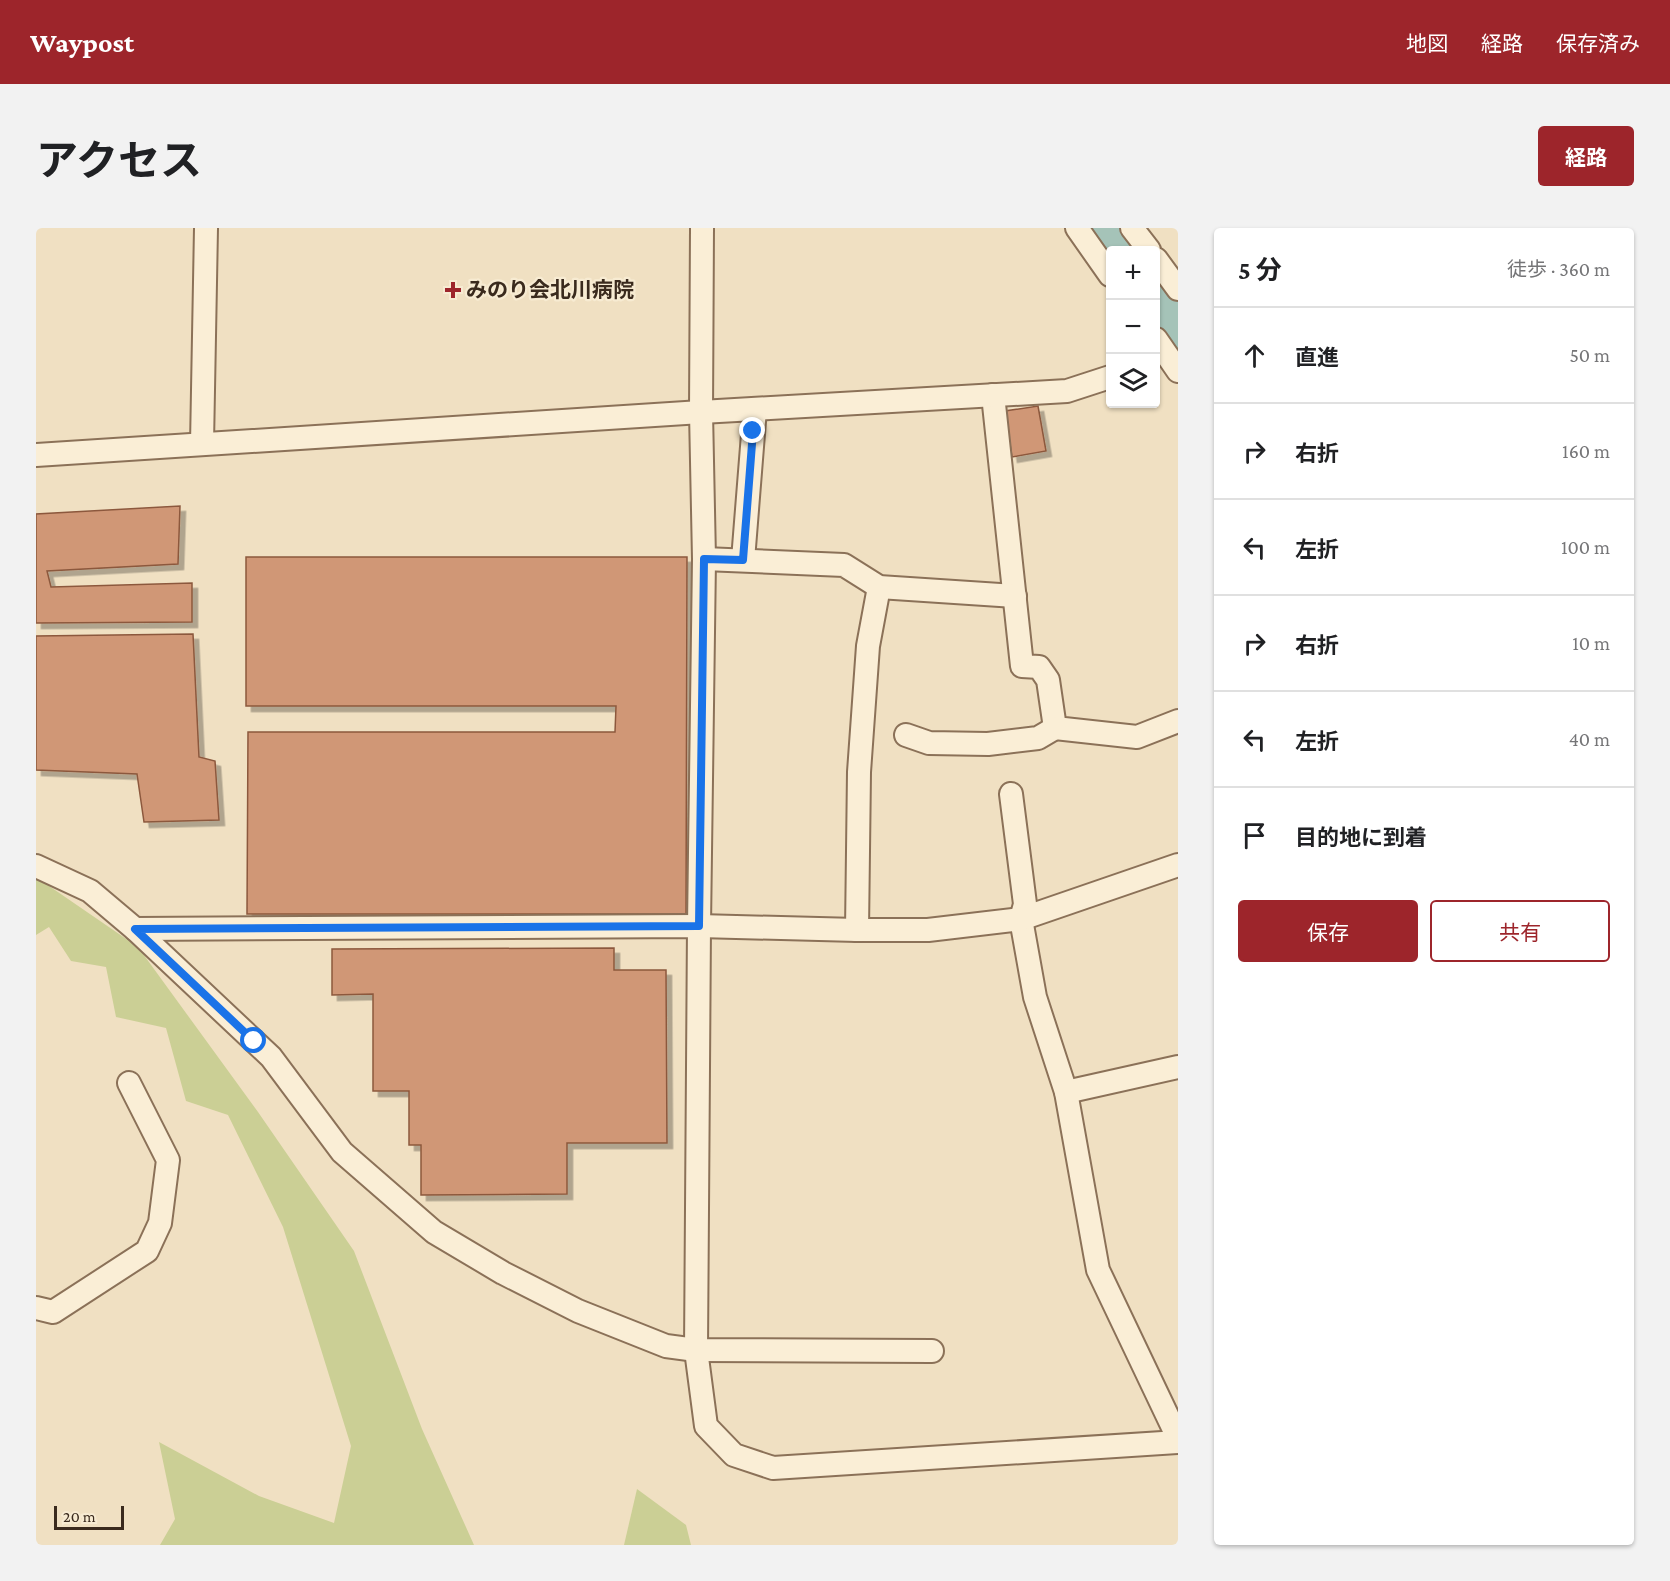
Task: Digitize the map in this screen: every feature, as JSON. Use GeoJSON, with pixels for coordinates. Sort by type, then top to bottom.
{"type":"FeatureCollection","features":[{"type":"Feature","properties":{"kind":"street"},"geometry":{"type":"LineString","coordinates":[[202,444],[206,228]]}},
{"type":"Feature","properties":{"kind":"street"},"geometry":{"type":"LineString","coordinates":[[702,228],[701,412],[704,559],[696,1350],[706,1426],[734,1455],[773,1468],[1178,1440],[1098,1270],[1066,1092],[1035,997],[1022,919],[1025,904],[1011,794]]}},
{"type":"Feature","properties":{"kind":"street"},"geometry":{"type":"LineString","coordinates":[[1077,228],[1106,269]]}},
{"type":"Feature","properties":{"kind":"street"},"geometry":{"type":"LineString","coordinates":[[1132,228],[1146,246]]}},
{"type":"Feature","properties":{"kind":"street"},"geometry":{"type":"LineString","coordinates":[[1160,266],[1178,289]]}},
{"type":"Feature","properties":{"kind":"street"},"geometry":{"type":"LineString","coordinates":[[1160,347],[1170,362]]}},
{"type":"Feature","properties":{"kind":"street"},"geometry":{"type":"LineString","coordinates":[[36,455],[1067,391],[1106,378]]}},
{"type":"Feature","properties":{"kind":"street"},"geometry":{"type":"LineString","coordinates":[[993,395],[1023,666],[1039,667],[1048,680],[1055,728]]}},
{"type":"Feature","properties":{"kind":"street"},"geometry":{"type":"LineString","coordinates":[[743,560],[755,409]]}},
{"type":"Feature","properties":{"kind":"street"},"geometry":{"type":"LineString","coordinates":[[704,559],[844,565],[879,587],[1015,596]]}},
{"type":"Feature","properties":{"kind":"street"},"geometry":{"type":"LineString","coordinates":[[857,930],[860,761],[868,646],[879,587]]}},
{"type":"Feature","properties":{"kind":"street"},"geometry":{"type":"LineString","coordinates":[[906,735],[929,743],[988,744],[1038,738],[1055,728],[1137,737],[1178,721]]}},
{"type":"Feature","properties":{"kind":"street"},"geometry":{"type":"LineString","coordinates":[[135,929],[699,926],[928,930],[1022,919],[1178,865]]}},
{"type":"Feature","properties":{"kind":"street"},"geometry":{"type":"LineString","coordinates":[[36,866],[90,891],[135,929],[271,1057],[342,1152],[434,1232],[502,1273],[579,1311],[666,1346],[696,1350],[932,1351]]}},
{"type":"Feature","properties":{"kind":"street"},"geometry":{"type":"LineString","coordinates":[[1066,1092],[1178,1067]]}},
{"type":"Feature","properties":{"kind":"street"},"geometry":{"type":"LineString","coordinates":[[36,1308],[53,1312],[147,1251],[160,1223],[168,1160],[129,1083]]}},
{"type":"Feature","properties":{"kind":"green space"},"geometry":{"type":"Polygon","coordinates":[[[36,877],[138,947],[258,1112],[354,1251],[422,1429],[474,1545],[160,1545],[175,1519],[159,1442],[259,1496],[334,1523],[351,1446],[283,1227],[228,1115],[186,1101],[166,1028],[116,1017],[106,967],[71,961],[49,927],[36,935],[36,877]]]}},
{"type":"Feature","properties":{"kind":"green space"},"geometry":{"type":"Polygon","coordinates":[[[637,1489],[686,1525],[691,1545],[624,1545],[637,1489]]]}},
{"type":"Feature","properties":{"kind":"building"},"geometry":{"type":"Polygon","coordinates":[[[1038,406],[1046,451],[1012,457],[1005,411],[1038,406]]]}},
{"type":"Feature","properties":{"kind":"building"},"geometry":{"type":"Polygon","coordinates":[[[180,506],[178,564],[47,571],[51,587],[192,583],[192,622],[36,623],[36,514],[180,506]]]}},
{"type":"Feature","properties":{"kind":"building"},"geometry":{"type":"Polygon","coordinates":[[[246,557],[687,557],[686,914],[247,914],[248,732],[615,732],[616,706],[246,706],[246,557]]]}},
{"type":"Feature","properties":{"kind":"building"},"geometry":{"type":"Polygon","coordinates":[[[193,634],[199,757],[215,761],[219,820],[144,822],[137,774],[36,770],[36,636],[193,634]]]}},
{"type":"Feature","properties":{"kind":"building"},"geometry":{"type":"Polygon","coordinates":[[[614,948],[614,970],[666,970],[667,1143],[567,1143],[567,1194],[421,1195],[421,1145],[409,1145],[409,1091],[373,1091],[373,994],[332,995],[332,949],[614,948]]]}},
{"type":"Feature","properties":{"kind":"waterway"},"geometry":{"type":"LineString","coordinates":[[1099,228],[1112,246]]}},
{"type":"Feature","properties":{"kind":"waterway"},"geometry":{"type":"LineString","coordinates":[[1160,313],[1178,339]]}},
{"type":"Feature","properties":{"kind":"place","name":"みのり会北川病院"},"geometry":{"type":"Point","coordinates":[453,290]}},
{"type":"Feature","properties":{"kind":"route"},"geometry":{"type":"LineString","coordinates":[[254,1041],[135,929],[699,926],[704,559],[743,560],[753,431]]}}]}
